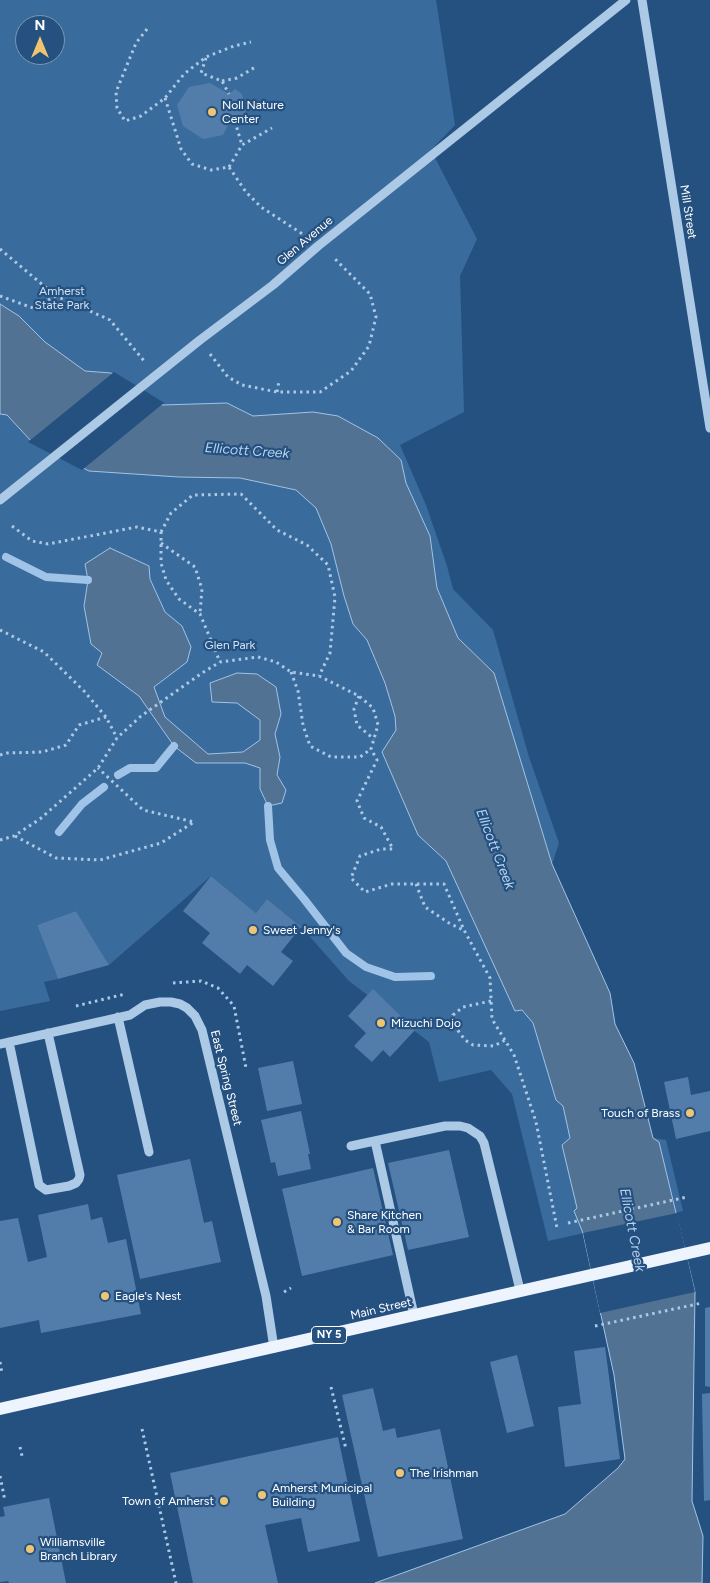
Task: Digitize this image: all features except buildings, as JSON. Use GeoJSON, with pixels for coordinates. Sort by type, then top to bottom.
{"type":"FeatureCollection","features":[{"type":"Feature","properties":{"kind":"main road","name":"Main Street"},"geometry":{"type":"LineString","coordinates":[[0,1409],[710,1248]]}},
{"type":"Feature","properties":{"kind":"street","name":"Glen Avenue"},"geometry":{"type":"LineString","coordinates":[[0,500],[157,374],[273,285],[318,246],[626,0]]}},
{"type":"Feature","properties":{"kind":"street","name":"Mill Street"},"geometry":{"type":"LineString","coordinates":[[642,0],[710,428]]}},
{"type":"Feature","properties":{"kind":"street","name":"East Spring Street"},"geometry":{"type":"LineString","coordinates":[[5,1043],[130,1014],[145,1005],[160,1002],[171,1002],[187,1008],[195,1016],[202,1030],[266,1296],[274,1348]]}},
{"type":"Feature","properties":{"kind":"street"},"geometry":{"type":"LineString","coordinates":[[118,1017],[149,1152]]}},
{"type":"Feature","properties":{"kind":"street"},"geometry":{"type":"LineString","coordinates":[[5,1043],[39,1185],[46,1190],[69,1186],[76,1183],[80,1175],[48,1033]]}},
{"type":"Feature","properties":{"kind":"street"},"geometry":{"type":"LineString","coordinates":[[352,1146],[445,1126],[468,1128],[480,1136],[484,1142],[520,1290]]}},
{"type":"Feature","properties":{"kind":"street"},"geometry":{"type":"LineString","coordinates":[[375,1141],[414,1315]]}},
{"type":"Feature","properties":{"kind":"path"},"geometry":{"type":"LineString","coordinates":[[147,29],[136,43],[116,92],[118,108],[125,121],[141,116],[166,98],[184,74],[206,57],[234,46],[251,42]]}},
{"type":"Feature","properties":{"kind":"path"},"geometry":{"type":"LineString","coordinates":[[206,57],[201,73],[222,81],[237,78],[257,66]]}},
{"type":"Feature","properties":{"kind":"path"},"geometry":{"type":"LineString","coordinates":[[222,81],[229,94]]}},
{"type":"Feature","properties":{"kind":"path"},"geometry":{"type":"LineString","coordinates":[[233,114],[242,145]]}},
{"type":"Feature","properties":{"kind":"path"},"geometry":{"type":"LineString","coordinates":[[229,167],[242,145],[272,128]]}},
{"type":"Feature","properties":{"kind":"path"},"geometry":{"type":"LineString","coordinates":[[0,249],[56,296],[110,320],[157,374]]}},
{"type":"Feature","properties":{"kind":"path"},"geometry":{"type":"LineString","coordinates":[[0,296],[33,308],[56,296]]}},
{"type":"Feature","properties":{"kind":"path"},"geometry":{"type":"LineString","coordinates":[[277,392],[278,381]]}},
{"type":"Feature","properties":{"kind":"path"},"geometry":{"type":"LineString","coordinates":[[200,614],[179,599],[166,580],[160,562],[161,532],[171,513],[193,495],[241,494],[277,530],[307,545],[328,565],[335,596],[330,653],[319,676]]}},
{"type":"Feature","properties":{"kind":"path"},"geometry":{"type":"LineString","coordinates":[[12,526],[32,541],[48,544],[136,527],[161,532]]}},
{"type":"Feature","properties":{"kind":"path"},"geometry":{"type":"LineString","coordinates":[[161,543],[195,566],[202,589],[200,614],[220,662]]}},
{"type":"Feature","properties":{"kind":"path"},"geometry":{"type":"LineString","coordinates":[[0,630],[44,652],[84,691],[106,717],[118,738]]}},
{"type":"Feature","properties":{"kind":"path"},"geometry":{"type":"LineString","coordinates":[[0,840],[14,836],[40,819],[98,768],[118,738],[141,716],[220,662],[258,656],[276,662],[291,672],[319,676],[359,696],[373,708],[378,725],[371,749],[360,757],[331,757],[310,746],[302,725],[298,690],[291,672]]}},
{"type":"Feature","properties":{"kind":"path"},"geometry":{"type":"LineString","coordinates":[[359,696],[354,709],[357,725],[374,740]]}},
{"type":"Feature","properties":{"kind":"path"},"geometry":{"type":"LineString","coordinates":[[0,755],[42,752],[66,745],[79,725],[106,717]]}},
{"type":"Feature","properties":{"kind":"path"},"geometry":{"type":"LineString","coordinates":[[371,749],[377,760],[357,801],[364,818],[381,827],[393,849],[381,849],[360,856],[352,878],[365,892],[392,884],[444,884],[464,930],[490,978],[492,1019],[514,1055],[536,1122],[557,1228]]}},
{"type":"Feature","properties":{"kind":"path"},"geometry":{"type":"LineString","coordinates":[[14,836],[56,858],[100,860],[161,843],[194,822],[143,810],[98,768]]}},
{"type":"Feature","properties":{"kind":"path"},"geometry":{"type":"LineString","coordinates":[[416,884],[425,907],[449,923],[464,930]]}},
{"type":"Feature","properties":{"kind":"path"},"geometry":{"type":"LineString","coordinates":[[491,1001],[463,1007],[453,1015],[453,1024],[465,1040],[473,1045],[494,1046],[505,1040]]}},
{"type":"Feature","properties":{"kind":"path"},"geometry":{"type":"LineString","coordinates":[[568,1223],[687,1197]]}},
{"type":"Feature","properties":{"kind":"path"},"geometry":{"type":"LineString","coordinates":[[283,1292],[291,1288]]}},
{"type":"Feature","properties":{"kind":"path"},"geometry":{"type":"LineString","coordinates":[[595,1326],[702,1303]]}},
{"type":"Feature","properties":{"kind":"path"},"geometry":{"type":"LineString","coordinates":[[0,1362],[2,1373]]}},
{"type":"Feature","properties":{"kind":"path"},"geometry":{"type":"LineString","coordinates":[[331,1387],[346,1449]]}},
{"type":"Feature","properties":{"kind":"path"},"geometry":{"type":"LineString","coordinates":[[142,1429],[176,1583]]}},
{"type":"Feature","properties":{"kind":"path"},"geometry":{"type":"LineString","coordinates":[[20,1447],[22,1456]]}},
{"type":"Feature","properties":{"kind":"path"},"geometry":{"type":"LineString","coordinates":[[0,1476],[5,1502]]}},
{"type":"Feature","properties":{"kind":"green space","name":"Glen Park"},"geometry":{"type":"Polygon","coordinates":[[[0,0],[436,0],[455,125],[431,150],[477,239],[460,276],[464,412],[400,445],[426,505],[453,589],[493,630],[529,757],[559,843],[552,864],[610,993],[615,1024],[634,1063],[653,1138],[666,1140],[683,1211],[548,1241],[512,1094],[491,1070],[439,1082],[429,1042],[349,981],[304,930],[267,899],[256,913],[211,876],[109,965],[76,911],[37,925],[58,979],[44,982],[50,1001],[0,1011],[0,0]]]}},
{"type":"Feature","properties":{"kind":"water","name":"Ellicott Creek"},"geometry":{"type":"Polygon","coordinates":[[[0,304],[19,316],[45,342],[85,371],[111,373],[162,405],[227,403],[253,416],[313,412],[338,416],[378,438],[401,460],[406,483],[430,536],[437,588],[458,638],[494,673],[552,864],[610,993],[615,1024],[634,1063],[653,1138],[659,1142],[695,1292],[692,1501],[703,1536],[702,1583],[375,1583],[565,1514],[618,1468],[625,1459],[614,1375],[583,1233],[574,1211],[577,1208],[562,1145],[570,1138],[563,1106],[556,1100],[533,1023],[522,1010],[515,1011],[446,861],[418,835],[382,752],[396,730],[395,716],[385,683],[367,640],[353,624],[331,544],[316,508],[296,490],[240,478],[179,477],[89,471],[32,442],[7,415],[0,414],[0,304]]]}},
{"type":"Feature","properties":{"kind":"water"},"geometry":{"type":"Polygon","coordinates":[[[110,548],[149,566],[150,579],[165,612],[182,626],[191,647],[187,662],[154,687],[165,717],[208,754],[243,752],[260,740],[260,720],[237,703],[212,702],[210,683],[237,673],[257,674],[276,687],[281,714],[275,734],[280,757],[277,775],[286,790],[282,803],[268,806],[260,789],[260,768],[245,763],[196,763],[174,746],[139,696],[97,665],[102,653],[91,644],[84,606],[88,580],[85,564],[110,548]]]}},
{"type":"Feature","properties":{"kind":"pier"},"geometry":{"type":"Polygon","coordinates":[[[114,372],[165,402],[82,470],[28,442],[114,372]]]}},
{"type":"Feature","properties":{"kind":"pier"},"geometry":{"type":"Polygon","coordinates":[[[677,1213],[695,1292],[600,1313],[583,1233],[677,1213]]]}},
{"type":"Feature","properties":{"kind":"waterway"},"geometry":{"type":"LineString","coordinates":[[6,557],[46,577],[88,580]]}},
{"type":"Feature","properties":{"kind":"waterway"},"geometry":{"type":"LineString","coordinates":[[118,775],[130,768],[156,768],[174,746]]}},
{"type":"Feature","properties":{"kind":"waterway"},"geometry":{"type":"LineString","coordinates":[[59,832],[82,804],[104,787]]}},
{"type":"Feature","properties":{"kind":"waterway"},"geometry":{"type":"LineString","coordinates":[[268,806],[270,840],[278,868],[346,953],[366,967],[395,977],[431,976]]}},
{"type":"Feature","properties":{"kind":"place","name":"Noll Nature Center"},"geometry":{"type":"Point","coordinates":[212,112]}},
{"type":"Feature","properties":{"kind":"place","name":"Sweet Jenny's"},"geometry":{"type":"Point","coordinates":[253,930]}},
{"type":"Feature","properties":{"kind":"place","name":"Mizuchi Dojo"},"geometry":{"type":"Point","coordinates":[381,1023]}},
{"type":"Feature","properties":{"kind":"place","name":"Touch of Brass"},"geometry":{"type":"Point","coordinates":[690,1113]}},
{"type":"Feature","properties":{"kind":"place","name":"Share Kitchen & Bar Room"},"geometry":{"type":"Point","coordinates":[337,1222]}},
{"type":"Feature","properties":{"kind":"place","name":"Eagle's Nest"},"geometry":{"type":"Point","coordinates":[105,1296]}},
{"type":"Feature","properties":{"kind":"place","name":"The Irishman"},"geometry":{"type":"Point","coordinates":[400,1473]}},
{"type":"Feature","properties":{"kind":"place","name":"Amherst Municipal Building"},"geometry":{"type":"Point","coordinates":[262,1495]}},
{"type":"Feature","properties":{"kind":"place","name":"Town of Amherst"},"geometry":{"type":"Point","coordinates":[224,1501]}},
{"type":"Feature","properties":{"kind":"place","name":"Williamsville Branch Library"},"geometry":{"type":"Point","coordinates":[30,1549]}},
{"type":"Feature","properties":{"kind":"park label","name":"Amherst State Park"},"geometry":{"type":"Point","coordinates":[62,298]}}]}
